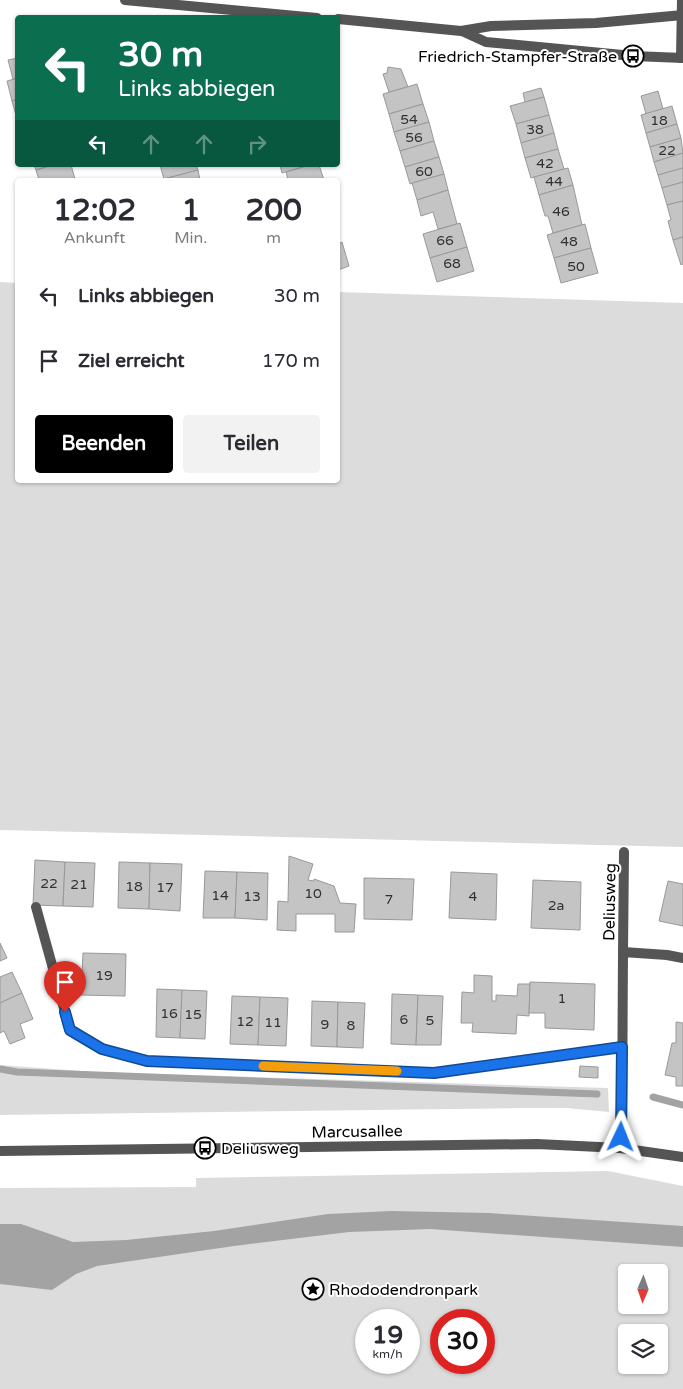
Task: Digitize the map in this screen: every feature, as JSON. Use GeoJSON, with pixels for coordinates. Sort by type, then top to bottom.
{"type":"FeatureCollection","features":[{"type":"Feature","properties":{"kind":"street"},"geometry":{"type":"LineString","coordinates":[[124,0],[285,15]]}},
{"type":"Feature","properties":{"kind":"street"},"geometry":{"type":"LineString","coordinates":[[461,31],[486,42],[633,56],[682,58],[682,0]]}},
{"type":"Feature","properties":{"kind":"street"},"geometry":{"type":"LineString","coordinates":[[340,20],[461,31],[491,26],[596,23],[682,15]]}},
{"type":"Feature","properties":{"kind":"street","name":"Deliusweg"},"geometry":{"type":"LineString","coordinates":[[620,1148],[622,1126],[624,852]]}},
{"type":"Feature","properties":{"kind":"street"},"geometry":{"type":"LineString","coordinates":[[36,907],[70,1030],[102,1049],[147,1061],[434,1073],[622,1047]]}},
{"type":"Feature","properties":{"kind":"street","name":"Deliusweg"},"geometry":{"type":"LineString","coordinates":[[623,952],[683,958]]}},
{"type":"Feature","properties":{"kind":"street","name":"Marcusallee"},"geometry":{"type":"LineString","coordinates":[[0,1152],[537,1144],[620,1148],[683,1157]]}},
{"type":"Feature","properties":{"kind":"shaded area"},"geometry":{"type":"Polygon","coordinates":[[[0,282],[15,283],[15,483],[340,483],[340,292],[683,303],[683,847],[0,830],[0,282]]]}},
{"type":"Feature","properties":{"kind":"shaded area"},"geometry":{"type":"Polygon","coordinates":[[[0,1065],[95,1072],[608,1088],[609,1112],[566,1108],[521,1108],[0,1115],[0,1065]]]}},
{"type":"Feature","properties":{"kind":"shaded area","name":"Rhododendronpark"},"geometry":{"type":"Polygon","coordinates":[[[608,1171],[683,1186],[683,1389],[0,1389],[0,1188],[196,1187],[196,1178],[608,1171]]]}},
{"type":"Feature","properties":{"kind":"shaded area"},"geometry":{"type":"Polygon","coordinates":[[[391,1211],[489,1213],[683,1226],[683,1247],[430,1229],[349,1232],[234,1246],[97,1266],[76,1274],[52,1290],[0,1284],[0,1224],[21,1224],[73,1242],[126,1240],[214,1231],[328,1214],[391,1211]]]}},
{"type":"Feature","properties":{"kind":"building"},"geometry":{"type":"Polygon","coordinates":[[[15,59],[15,79],[13,79],[8,60],[15,59]]]}},
{"type":"Feature","properties":{"kind":"building"},"geometry":{"type":"Polygon","coordinates":[[[388,67],[401,69],[408,87],[389,92],[383,74],[387,73],[388,67]]]}},
{"type":"Feature","properties":{"kind":"building"},"geometry":{"type":"Polygon","coordinates":[[[15,79],[15,100],[12,101],[7,81],[15,79]]]}},
{"type":"Feature","properties":{"kind":"building"},"geometry":{"type":"Polygon","coordinates":[[[417,84],[423,104],[389,114],[383,94],[417,84]]]}},
{"type":"Feature","properties":{"kind":"building"},"geometry":{"type":"Polygon","coordinates":[[[541,88],[544,97],[525,102],[523,93],[541,88]]]}},
{"type":"Feature","properties":{"kind":"building"},"geometry":{"type":"Polygon","coordinates":[[[658,91],[663,109],[646,114],[641,96],[658,91]]]}},
{"type":"Feature","properties":{"kind":"building"},"geometry":{"type":"Polygon","coordinates":[[[544,97],[549,115],[516,124],[510,106],[544,97]]]}},
{"type":"Feature","properties":{"kind":"building"},"geometry":{"type":"Polygon","coordinates":[[[15,100],[15,112],[12,101],[15,100]]]}},
{"type":"Feature","properties":{"kind":"building"},"geometry":{"type":"Polygon","coordinates":[[[423,104],[429,122],[394,132],[389,114],[423,104]]]}},
{"type":"Feature","properties":{"kind":"building"},"geometry":{"type":"Polygon","coordinates":[[[672,106],[677,124],[646,133],[641,115],[672,106]]]}},
{"type":"Feature","properties":{"kind":"building"},"geometry":{"type":"Polygon","coordinates":[[[549,115],[554,133],[521,143],[516,124],[549,115]]]}},
{"type":"Feature","properties":{"kind":"building"},"geometry":{"type":"Polygon","coordinates":[[[429,122],[434,141],[400,151],[394,132],[429,122]]]}},
{"type":"Feature","properties":{"kind":"building"},"geometry":{"type":"Polygon","coordinates":[[[677,124],[681,138],[650,147],[646,133],[677,124]]]}},
{"type":"Feature","properties":{"kind":"building"},"geometry":{"type":"Polygon","coordinates":[[[554,133],[558,149],[525,158],[521,143],[554,133]]]}},
{"type":"Feature","properties":{"kind":"building"},"geometry":{"type":"Polygon","coordinates":[[[681,138],[683,153],[654,162],[650,147],[681,138]]]}},
{"type":"Feature","properties":{"kind":"building"},"geometry":{"type":"Polygon","coordinates":[[[434,141],[439,157],[405,167],[400,151],[434,141]]]}},
{"type":"Feature","properties":{"kind":"building"},"geometry":{"type":"Polygon","coordinates":[[[558,149],[564,169],[531,178],[525,158],[558,149]]]}},
{"type":"Feature","properties":{"kind":"building"},"geometry":{"type":"Polygon","coordinates":[[[683,153],[683,168],[658,175],[654,162],[683,153]]]}},
{"type":"Feature","properties":{"kind":"building"},"geometry":{"type":"Polygon","coordinates":[[[439,157],[444,174],[410,184],[405,167],[439,157]]]}},
{"type":"Feature","properties":{"kind":"building"},"geometry":{"type":"Polygon","coordinates":[[[35,167],[46,167],[36,170],[35,167]]]}},
{"type":"Feature","properties":{"kind":"building"},"geometry":{"type":"Polygon","coordinates":[[[46,167],[72,167],[75,178],[38,178],[36,170],[46,167]]]}},
{"type":"Feature","properties":{"kind":"building"},"geometry":{"type":"Polygon","coordinates":[[[161,167],[197,167],[198,170],[168,178],[164,178],[161,167]]]}},
{"type":"Feature","properties":{"kind":"building"},"geometry":{"type":"Polygon","coordinates":[[[280,167],[303,167],[282,173],[280,167]]]}},
{"type":"Feature","properties":{"kind":"building"},"geometry":{"type":"Polygon","coordinates":[[[303,167],[320,167],[323,178],[288,178],[286,172],[303,167]]]}},
{"type":"Feature","properties":{"kind":"building"},"geometry":{"type":"Polygon","coordinates":[[[568,168],[573,185],[539,195],[534,177],[568,168]]]}},
{"type":"Feature","properties":{"kind":"building"},"geometry":{"type":"Polygon","coordinates":[[[683,168],[683,182],[662,188],[658,175],[683,168]]]}},
{"type":"Feature","properties":{"kind":"building"},"geometry":{"type":"Polygon","coordinates":[[[198,170],[200,178],[168,178],[198,170]]]}},
{"type":"Feature","properties":{"kind":"building"},"geometry":{"type":"Polygon","coordinates":[[[444,174],[448,190],[417,200],[412,183],[444,174]]]}},
{"type":"Feature","properties":{"kind":"building"},"geometry":{"type":"Polygon","coordinates":[[[683,182],[683,201],[667,205],[662,188],[683,182]]]}},
{"type":"Feature","properties":{"kind":"building"},"geometry":{"type":"Polygon","coordinates":[[[573,185],[582,225],[553,233],[548,216],[545,216],[539,195],[573,185]]]}},
{"type":"Feature","properties":{"kind":"building"},"geometry":{"type":"Polygon","coordinates":[[[448,190],[457,224],[438,229],[433,212],[421,216],[417,200],[448,190]]]}},
{"type":"Feature","properties":{"kind":"building"},"geometry":{"type":"Polygon","coordinates":[[[683,201],[683,237],[673,240],[668,221],[671,220],[667,205],[683,201]]]}},
{"type":"Feature","properties":{"kind":"building"},"geometry":{"type":"Polygon","coordinates":[[[460,223],[467,247],[430,258],[423,234],[460,223]]]}},
{"type":"Feature","properties":{"kind":"building"},"geometry":{"type":"Polygon","coordinates":[[[585,224],[591,248],[554,258],[547,235],[585,224]]]}},
{"type":"Feature","properties":{"kind":"building"},"geometry":{"type":"Polygon","coordinates":[[[683,237],[683,264],[681,265],[673,240],[683,237]]]}},
{"type":"Feature","properties":{"kind":"building"},"geometry":{"type":"Polygon","coordinates":[[[342,242],[349,266],[340,269],[340,243],[342,242]]]}},
{"type":"Feature","properties":{"kind":"building"},"geometry":{"type":"Polygon","coordinates":[[[467,247],[474,271],[437,282],[430,258],[467,247]]]}},
{"type":"Feature","properties":{"kind":"building"},"geometry":{"type":"Polygon","coordinates":[[[591,248],[598,273],[561,283],[554,258],[591,248]]]}},
{"type":"Feature","properties":{"kind":"building"},"geometry":{"type":"Polygon","coordinates":[[[289,856],[313,864],[308,880],[314,881],[314,879],[334,886],[340,903],[356,904],[354,932],[335,932],[335,914],[296,914],[296,931],[277,930],[278,901],[288,902],[289,856]]]}},
{"type":"Feature","properties":{"kind":"building"},"geometry":{"type":"Polygon","coordinates":[[[35,860],[65,862],[63,906],[33,905],[35,860]]]}},
{"type":"Feature","properties":{"kind":"building"},"geometry":{"type":"Polygon","coordinates":[[[65,862],[95,863],[93,907],[63,906],[65,862]]]}},
{"type":"Feature","properties":{"kind":"building"},"geometry":{"type":"Polygon","coordinates":[[[119,862],[150,863],[149,909],[118,908],[119,862]]]}},
{"type":"Feature","properties":{"kind":"building"},"geometry":{"type":"Polygon","coordinates":[[[150,863],[182,864],[180,911],[149,909],[150,863]]]}},
{"type":"Feature","properties":{"kind":"building"},"geometry":{"type":"Polygon","coordinates":[[[205,871],[237,872],[235,918],[203,918],[205,871]]]}},
{"type":"Feature","properties":{"kind":"building"},"geometry":{"type":"Polygon","coordinates":[[[237,872],[268,873],[267,920],[235,918],[237,872]]]}},
{"type":"Feature","properties":{"kind":"building"},"geometry":{"type":"Polygon","coordinates":[[[451,872],[497,874],[496,920],[449,918],[451,872]]]}},
{"type":"Feature","properties":{"kind":"building"},"geometry":{"type":"Polygon","coordinates":[[[364,878],[414,879],[412,920],[364,919],[364,878]]]}},
{"type":"Feature","properties":{"kind":"building"},"geometry":{"type":"Polygon","coordinates":[[[533,880],[581,882],[580,930],[531,928],[533,880]]]}},
{"type":"Feature","properties":{"kind":"building"},"geometry":{"type":"Polygon","coordinates":[[[668,881],[683,884],[683,926],[659,921],[668,881]]]}},
{"type":"Feature","properties":{"kind":"building"},"geometry":{"type":"Polygon","coordinates":[[[0,943],[7,958],[0,961],[0,943]]]}},
{"type":"Feature","properties":{"kind":"building"},"geometry":{"type":"Polygon","coordinates":[[[83,953],[126,954],[125,996],[81,995],[83,953]]]}},
{"type":"Feature","properties":{"kind":"building"},"geometry":{"type":"Polygon","coordinates":[[[12,972],[22,993],[0,1003],[0,977],[12,972]]]}},
{"type":"Feature","properties":{"kind":"building"},"geometry":{"type":"Polygon","coordinates":[[[474,975],[492,976],[492,1001],[496,1001],[496,995],[517,996],[518,984],[530,984],[529,1016],[517,1015],[516,1034],[472,1032],[473,1023],[461,1023],[462,992],[474,993],[474,975]]]}},
{"type":"Feature","properties":{"kind":"building"},"geometry":{"type":"Polygon","coordinates":[[[530,982],[595,984],[594,1030],[545,1028],[545,1013],[529,1013],[530,982]]]}},
{"type":"Feature","properties":{"kind":"building"},"geometry":{"type":"Polygon","coordinates":[[[157,989],[182,990],[180,1038],[156,1037],[157,989]]]}},
{"type":"Feature","properties":{"kind":"building"},"geometry":{"type":"Polygon","coordinates":[[[182,990],[207,991],[205,1039],[180,1038],[182,990]]]}},
{"type":"Feature","properties":{"kind":"building"},"geometry":{"type":"Polygon","coordinates":[[[22,993],[33,1019],[20,1024],[25,1038],[10,1044],[4,1031],[0,1033],[0,1003],[22,993]]]}},
{"type":"Feature","properties":{"kind":"building"},"geometry":{"type":"Polygon","coordinates":[[[392,994],[418,995],[416,1045],[391,1044],[392,994]]]}},
{"type":"Feature","properties":{"kind":"building"},"geometry":{"type":"Polygon","coordinates":[[[418,995],[443,996],[441,1045],[416,1045],[418,995]]]}},
{"type":"Feature","properties":{"kind":"building"},"geometry":{"type":"Polygon","coordinates":[[[232,996],[260,997],[258,1045],[230,1044],[232,996]]]}},
{"type":"Feature","properties":{"kind":"building"},"geometry":{"type":"Polygon","coordinates":[[[260,997],[288,998],[286,1046],[258,1045],[260,997]]]}},
{"type":"Feature","properties":{"kind":"building"},"geometry":{"type":"Polygon","coordinates":[[[312,1001],[338,1002],[337,1047],[311,1046],[312,1001]]]}},
{"type":"Feature","properties":{"kind":"building"},"geometry":{"type":"Polygon","coordinates":[[[338,1002],[365,1003],[363,1048],[337,1047],[338,1002]]]}},
{"type":"Feature","properties":{"kind":"building"},"geometry":{"type":"Polygon","coordinates":[[[676,1022],[683,1023],[683,1086],[676,1086],[676,1077],[665,1075],[672,1043],[676,1043],[676,1022]]]}},
{"type":"Feature","properties":{"kind":"building"},"geometry":{"type":"Polygon","coordinates":[[[580,1066],[598,1067],[598,1078],[579,1077],[580,1066]]]}},
{"type":"Feature","properties":{"kind":"waterway"},"geometry":{"type":"LineString","coordinates":[[0,1069],[17,1072],[597,1094]]}},
{"type":"Feature","properties":{"kind":"waterway"},"geometry":{"type":"LineString","coordinates":[[653,1097],[683,1105]]}},
{"type":"Feature","properties":{"kind":"slow traffic"},"geometry":{"type":"LineString","coordinates":[[263,1066],[397,1071]]}},
{"type":"Feature","properties":{"kind":"place","name":"Friedrich-Stampfer-Straße"},"geometry":{"type":"Point","coordinates":[633,56]}},
{"type":"Feature","properties":{"kind":"place","name":"Deliusweg"},"geometry":{"type":"Point","coordinates":[205,1148]}},
{"type":"Feature","properties":{"kind":"place","name":"Rhododendronpark"},"geometry":{"type":"Point","coordinates":[313,1289]}},
{"type":"Feature","properties":{"kind":"route"},"geometry":{"type":"LineString","coordinates":[[65,1012],[70,1030],[102,1049],[147,1061],[434,1073],[622,1047],[621,1137]]}}]}
